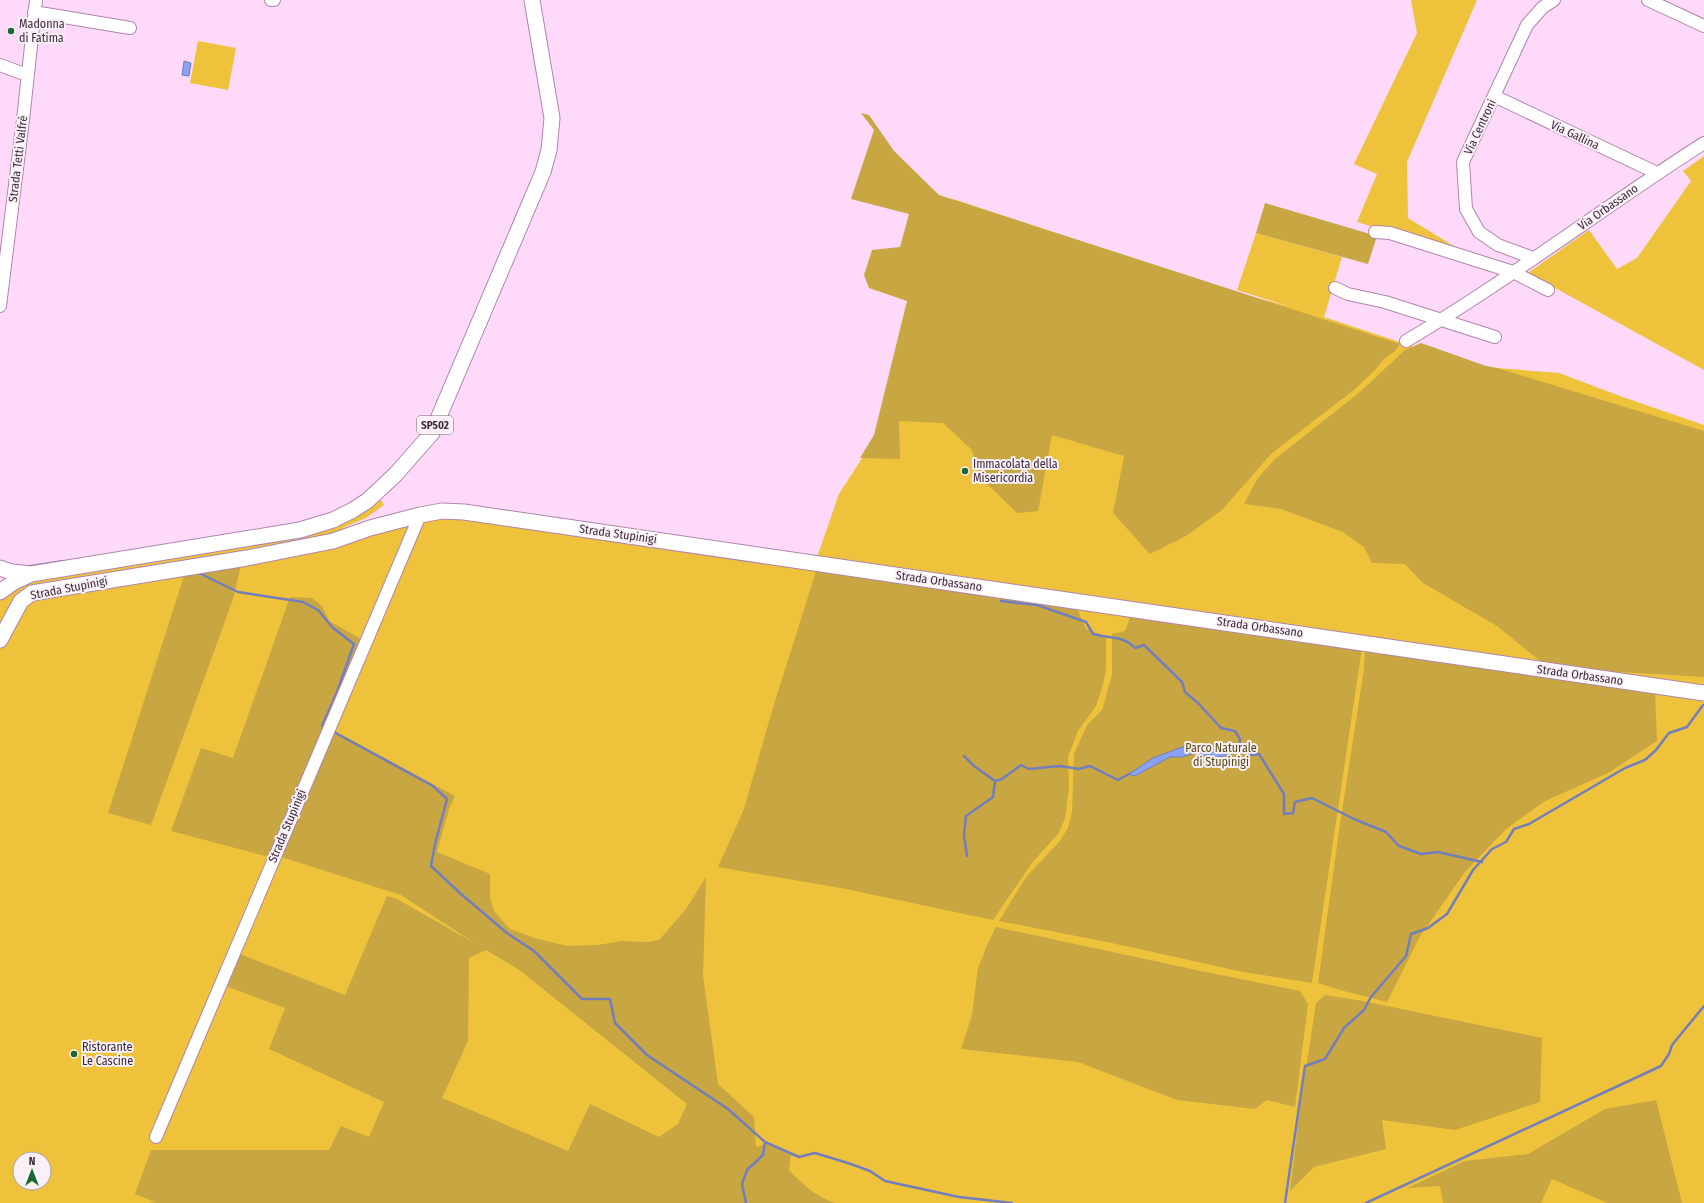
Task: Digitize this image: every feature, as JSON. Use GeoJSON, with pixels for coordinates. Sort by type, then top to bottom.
{"type":"FeatureCollection","features":[{"type":"Feature","properties":{"kind":"main road","name":"SP502"},"geometry":{"type":"LineString","coordinates":[[0,568],[12,572],[31,574],[300,530],[333,520],[353,510],[367,501],[395,475],[432,433],[543,172],[549,150],[552,118],[532,0]]}},
{"type":"Feature","properties":{"kind":"main road","name":"Strada Stupinigi"},"geometry":{"type":"LineString","coordinates":[[0,640],[21,601],[32,593],[247,558],[332,541],[370,528],[442,511],[495,515],[816,563]]}},
{"type":"Feature","properties":{"kind":"main road","name":"Strada Orbassano"},"geometry":{"type":"LineString","coordinates":[[816,563],[1704,693]]}},
{"type":"Feature","properties":{"kind":"main road","name":"SP502"},"geometry":{"type":"LineString","coordinates":[[0,592],[14,582],[31,574]]}},
{"type":"Feature","properties":{"kind":"main road"},"geometry":{"type":"LineString","coordinates":[[0,580],[0,592]]}},
{"type":"Feature","properties":{"kind":"street","name":"Via Centroni"},"geometry":{"type":"LineString","coordinates":[[1533,258],[1498,245],[1479,232],[1466,209],[1463,162],[1527,25],[1543,7],[1554,0]]}},
{"type":"Feature","properties":{"kind":"street"},"geometry":{"type":"LineString","coordinates":[[1648,0],[1704,26]]}},
{"type":"Feature","properties":{"kind":"street","name":"Strada Tetti Valfrè"},"geometry":{"type":"LineString","coordinates":[[0,306],[35,6],[130,28]]}},
{"type":"Feature","properties":{"kind":"street"},"geometry":{"type":"LineString","coordinates":[[0,65],[27,75]]}},
{"type":"Feature","properties":{"kind":"street","name":"Via Gallina"},"geometry":{"type":"LineString","coordinates":[[1494,96],[1657,173]]}},
{"type":"Feature","properties":{"kind":"street","name":"Via Orbassano"},"geometry":{"type":"LineString","coordinates":[[1406,342],[1441,321],[1657,173],[1704,143]]}},
{"type":"Feature","properties":{"kind":"street"},"geometry":{"type":"LineString","coordinates":[[1375,232],[1390,233],[1513,272],[1548,290]]}},
{"type":"Feature","properties":{"kind":"street"},"geometry":{"type":"LineString","coordinates":[[1335,288],[1348,294],[1385,302],[1495,337]]}},
{"type":"Feature","properties":{"kind":"street","name":"Strada Stupinigi"},"geometry":{"type":"LineString","coordinates":[[156,1137],[420,515]]}},
{"type":"Feature","properties":{"kind":"green space"},"geometry":{"type":"Polygon","coordinates":[[[1411,0],[1477,0],[1407,162],[1408,218],[1470,256],[1357,222],[1377,174],[1354,164],[1417,33],[1411,0]]]}},
{"type":"Feature","properties":{"kind":"green space"},"geometry":{"type":"Polygon","coordinates":[[[198,41],[236,48],[228,90],[190,83],[198,41]]]}},
{"type":"Feature","properties":{"kind":"green space"},"geometry":{"type":"Polygon","coordinates":[[[861,113],[869,115],[894,151],[939,195],[1400,344],[1395,351],[1383,360],[1376,369],[1355,389],[1271,454],[1222,510],[1186,536],[1150,554],[1113,513],[1124,456],[1052,435],[1038,511],[1017,513],[981,478],[972,450],[943,423],[899,421],[900,459],[860,458],[874,435],[907,301],[869,288],[864,275],[872,250],[900,247],[909,214],[851,199],[874,130],[861,113]]]}},
{"type":"Feature","properties":{"kind":"green space"},"geometry":{"type":"Polygon","coordinates":[[[1704,156],[1704,370],[1528,273],[1589,230],[1617,269],[1637,258],[1691,181],[1683,171],[1704,156]]]}},
{"type":"Feature","properties":{"kind":"green space","name":"Parco Naturale di Stupinigi"},"geometry":{"type":"Polygon","coordinates":[[[953,199],[1238,293],[1288,306],[1237,290],[1256,233],[1342,257],[1324,317],[1463,363],[1497,368],[1559,373],[1704,425],[1704,1203],[0,1203],[0,585],[47,579],[49,576],[350,519],[381,500],[384,505],[366,518],[342,528],[445,512],[815,563],[839,494],[875,438],[914,293],[953,199]]]}},
{"type":"Feature","properties":{"kind":"green space"},"geometry":{"type":"Polygon","coordinates":[[[1265,203],[1377,236],[1368,264],[1256,233],[1265,203]]]}},
{"type":"Feature","properties":{"kind":"green space"},"geometry":{"type":"Polygon","coordinates":[[[1421,343],[1486,366],[1497,368],[1704,431],[1704,677],[1603,671],[1540,661],[1497,626],[1423,583],[1405,564],[1372,563],[1364,547],[1343,532],[1281,509],[1244,504],[1257,479],[1275,459],[1360,392],[1405,350],[1421,343]]]}},
{"type":"Feature","properties":{"kind":"green space"},"geometry":{"type":"Polygon","coordinates":[[[241,565],[233,599],[151,825],[108,813],[185,573],[241,565]]]}},
{"type":"Feature","properties":{"kind":"green space"},"geometry":{"type":"Polygon","coordinates":[[[817,568],[1076,606],[1086,629],[1106,635],[1106,670],[1103,685],[1096,706],[1078,731],[1068,757],[1069,787],[1065,819],[1058,834],[1032,863],[993,920],[846,889],[718,867],[744,809],[772,711],[817,568]]]}},
{"type":"Feature","properties":{"kind":"green space"},"geometry":{"type":"Polygon","coordinates":[[[290,597],[312,598],[322,606],[329,621],[363,640],[269,857],[171,831],[201,748],[233,758],[290,597]]]}},
{"type":"Feature","properties":{"kind":"green space"},"geometry":{"type":"Polygon","coordinates":[[[1131,615],[1362,648],[1312,983],[1243,972],[1107,942],[999,921],[1026,877],[1059,842],[1068,828],[1072,812],[1074,754],[1087,725],[1102,710],[1112,675],[1112,634],[1125,631],[1131,615]]]}},
{"type":"Feature","properties":{"kind":"green space"},"geometry":{"type":"Polygon","coordinates":[[[1365,649],[1655,692],[1657,741],[1608,773],[1545,801],[1506,829],[1465,872],[1419,938],[1387,1002],[1318,983],[1340,824],[1364,669],[1365,649]]]}},
{"type":"Feature","properties":{"kind":"green space"},"geometry":{"type":"Polygon","coordinates":[[[331,729],[455,796],[449,809],[437,852],[490,874],[490,897],[494,911],[510,929],[534,938],[567,946],[598,945],[621,941],[648,942],[659,940],[686,909],[706,877],[703,976],[718,1084],[754,1117],[756,1147],[766,1144],[791,1155],[789,1170],[810,1190],[822,1198],[836,1203],[148,1203],[155,1202],[135,1194],[151,1150],[329,1150],[341,1126],[369,1137],[384,1102],[269,1049],[285,1008],[226,986],[240,954],[345,995],[387,896],[397,899],[476,944],[401,895],[278,856],[331,729]],[[486,950],[469,958],[468,1041],[442,1098],[568,1151],[590,1104],[659,1137],[678,1124],[687,1104],[518,969],[486,950]]]}},
{"type":"Feature","properties":{"kind":"green space"},"geometry":{"type":"Polygon","coordinates":[[[996,927],[1300,991],[1308,1004],[1295,1107],[1267,1100],[1255,1109],[1177,1100],[1078,1062],[961,1049],[972,1015],[978,968],[996,927]]]}},
{"type":"Feature","properties":{"kind":"green space"},"geometry":{"type":"Polygon","coordinates":[[[1325,995],[1363,1001],[1542,1038],[1540,1102],[1455,1130],[1382,1120],[1386,1149],[1314,1167],[1290,1191],[1300,1108],[1316,1003],[1325,995]]]}},
{"type":"Feature","properties":{"kind":"green space"},"geometry":{"type":"Polygon","coordinates":[[[1656,1100],[1682,1203],[1607,1203],[1552,1179],[1541,1203],[1443,1203],[1440,1186],[1407,1188],[1465,1161],[1528,1154],[1605,1109],[1656,1100]]]}},
{"type":"Feature","properties":{"kind":"water"},"geometry":{"type":"Polygon","coordinates":[[[184,61],[191,63],[189,76],[182,75],[184,61]]]}},
{"type":"Feature","properties":{"kind":"water"},"geometry":{"type":"Polygon","coordinates":[[[1185,746],[1223,752],[1229,755],[1213,758],[1195,753],[1182,757],[1170,757],[1135,776],[1129,774],[1153,758],[1185,746]]]}},
{"type":"Feature","properties":{"kind":"waterway"},"geometry":{"type":"LineString","coordinates":[[25,567],[64,561]]}},
{"type":"Feature","properties":{"kind":"waterway"},"geometry":{"type":"LineString","coordinates":[[197,572],[238,592],[303,602],[318,610],[333,628],[354,644],[337,692],[322,726]]}},
{"type":"Feature","properties":{"kind":"waterway"},"geometry":{"type":"LineString","coordinates":[[1001,601],[1037,605],[1086,622],[1093,634],[1121,639],[1135,648],[1144,645],[1182,682],[1185,692],[1199,704],[1221,728],[1235,731],[1240,739],[1240,749],[1251,755],[1259,754],[1284,794],[1284,814],[1293,813],[1295,802],[1312,798],[1354,819],[1386,832],[1399,846],[1421,854],[1438,852],[1482,862]]}},
{"type":"Feature","properties":{"kind":"waterway"},"geometry":{"type":"LineString","coordinates":[[1285,1203],[1305,1066],[1325,1059],[1344,1028],[1364,1010],[1371,997],[1406,956],[1411,934],[1428,928],[1447,914],[1473,870],[1492,849],[1506,842],[1514,829],[1529,824],[1625,768],[1645,760],[1656,750],[1669,733],[1687,727],[1703,705]]}},
{"type":"Feature","properties":{"kind":"waterway"},"geometry":{"type":"LineString","coordinates":[[332,731],[433,786],[447,799],[435,844],[431,866],[507,933],[534,951],[582,999],[610,999],[615,1023],[647,1055],[728,1109],[765,1142],[799,1157],[815,1153],[851,1164],[870,1171],[885,1181],[959,1197],[1012,1203]]}},
{"type":"Feature","properties":{"kind":"waterway"},"geometry":{"type":"LineString","coordinates":[[1229,755],[1240,749]]}},
{"type":"Feature","properties":{"kind":"waterway"},"geometry":{"type":"LineString","coordinates":[[964,756],[974,766],[995,781],[1002,779],[1021,765],[1029,769],[1060,766],[1079,769],[1090,766],[1118,780],[1129,774]]}},
{"type":"Feature","properties":{"kind":"waterway"},"geometry":{"type":"LineString","coordinates":[[967,856],[964,836],[966,816],[993,797],[995,781]]}},
{"type":"Feature","properties":{"kind":"waterway"},"geometry":{"type":"LineString","coordinates":[[1366,1203],[1661,1066],[1669,1054],[1672,1045],[1704,1006]]}},
{"type":"Feature","properties":{"kind":"waterway"},"geometry":{"type":"LineString","coordinates":[[746,1203],[742,1184],[747,1170],[763,1155],[765,1142]]}},
{"type":"Feature","properties":{"kind":"place","name":"Madonna di Fatima"},"geometry":{"type":"Point","coordinates":[11,31]}},
{"type":"Feature","properties":{"kind":"place","name":"Immacolata della Misericordia"},"geometry":{"type":"Point","coordinates":[965,471]}},
{"type":"Feature","properties":{"kind":"place","name":"Ristorante Le Cascine"},"geometry":{"type":"Point","coordinates":[74,1054]}}]}
